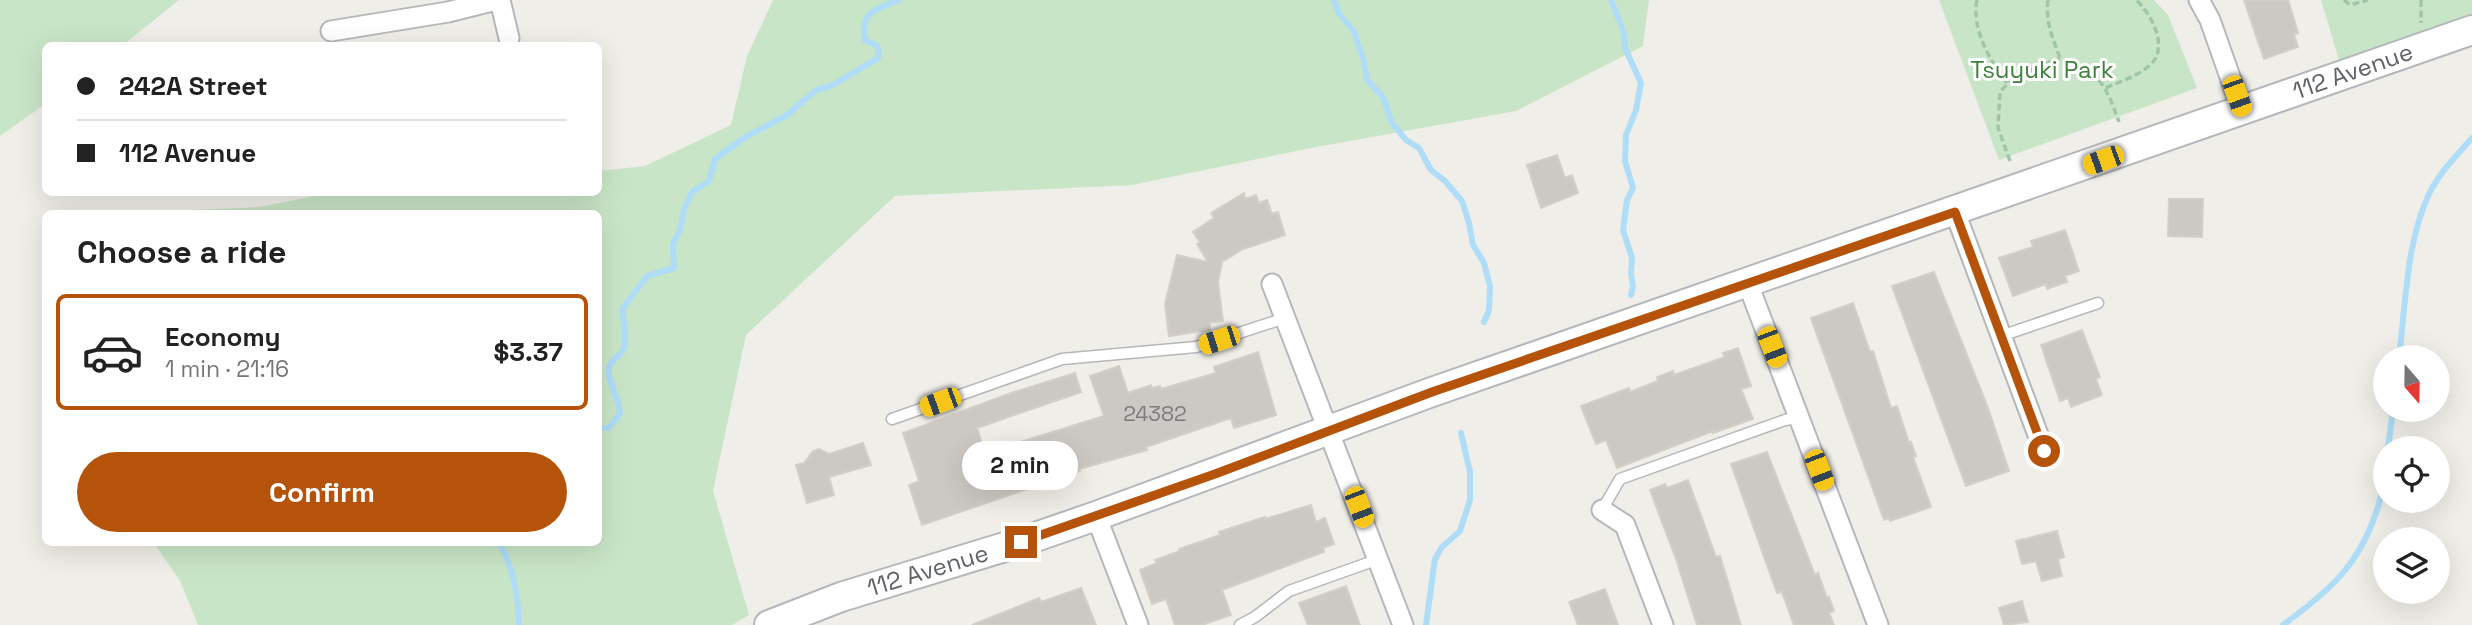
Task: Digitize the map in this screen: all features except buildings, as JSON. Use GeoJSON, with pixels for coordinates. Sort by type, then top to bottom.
{"type":"FeatureCollection","features":[{"type":"Feature","properties":{"kind":"main road","name":"112 Avenue"},"geometry":{"type":"LineString","coordinates":[[769,625],[841,597],[1096,516],[1330,429],[2472,30]]}},
{"type":"Feature","properties":{"kind":"street"},"geometry":{"type":"LineString","coordinates":[[331,32],[464,9],[498,0],[509,38]]}},
{"type":"Feature","properties":{"kind":"street"},"geometry":{"type":"LineString","coordinates":[[2199,0],[2210,20],[2242,111]]}},
{"type":"Feature","properties":{"kind":"street"},"geometry":{"type":"LineString","coordinates":[[1955,212],[2044,451]]}},
{"type":"Feature","properties":{"kind":"street"},"geometry":{"type":"LineString","coordinates":[[1272,284],[1330,429],[1403,625]]}},
{"type":"Feature","properties":{"kind":"street"},"geometry":{"type":"LineString","coordinates":[[1748,284],[1878,625]]}},
{"type":"Feature","properties":{"kind":"street"},"geometry":{"type":"LineString","coordinates":[[1602,510],[1625,525],[1663,625]]}},
{"type":"Feature","properties":{"kind":"street"},"geometry":{"type":"LineString","coordinates":[[1096,516],[1138,625]]}},
{"type":"Feature","properties":{"kind":"lane"},"geometry":{"type":"LineString","coordinates":[[2001,336],[2098,303]]}},
{"type":"Feature","properties":{"kind":"lane"},"geometry":{"type":"LineString","coordinates":[[892,419],[1062,359],[1196,347],[1285,318]]}},
{"type":"Feature","properties":{"kind":"lane"},"geometry":{"type":"LineString","coordinates":[[1602,510],[1620,479],[1785,420],[1799,418]]}},
{"type":"Feature","properties":{"kind":"lane"},"geometry":{"type":"LineString","coordinates":[[1240,625],[1289,591],[1379,559]]}},
{"type":"Feature","properties":{"kind":"path"},"geometry":{"type":"LineString","coordinates":[[1977,0],[1976,23],[2007,83]]}},
{"type":"Feature","properties":{"kind":"path"},"geometry":{"type":"LineString","coordinates":[[2048,0],[2049,27],[2060,58]]}},
{"type":"Feature","properties":{"kind":"path"},"geometry":{"type":"LineString","coordinates":[[2106,88],[2150,65],[2157,52],[2151,16],[2136,0]]}},
{"type":"Feature","properties":{"kind":"path"},"geometry":{"type":"LineString","coordinates":[[2344,0],[2350,5],[2368,0]]}},
{"type":"Feature","properties":{"kind":"path"},"geometry":{"type":"LineString","coordinates":[[2421,0],[2421,25]]}},
{"type":"Feature","properties":{"kind":"path"},"geometry":{"type":"LineString","coordinates":[[2010,162],[1998,128],[1998,97],[2014,77],[2060,58],[2081,66],[2106,88],[2119,122]]}},
{"type":"Feature","properties":{"kind":"green space"},"geometry":{"type":"Polygon","coordinates":[[[0,0],[179,0],[127,42],[42,42],[42,106],[0,136],[0,0]]]}},
{"type":"Feature","properties":{"kind":"green space"},"geometry":{"type":"Polygon","coordinates":[[[773,0],[1649,0],[1643,46],[1516,111],[1311,148],[1132,185],[895,196],[746,335],[713,491],[749,615],[732,625],[198,625],[180,581],[156,546],[602,546],[602,210],[188,210],[259,207],[315,196],[602,196],[602,171],[645,166],[731,125],[747,56],[773,0]]]}},
{"type":"Feature","properties":{"kind":"green space","name":"Tsuyuki Park"},"geometry":{"type":"Polygon","coordinates":[[[1939,0],[2154,0],[2168,15],[2197,88],[1999,160],[1939,0]]]}},
{"type":"Feature","properties":{"kind":"green space"},"geometry":{"type":"Polygon","coordinates":[[[2321,0],[2472,0],[2472,30],[2343,74],[2321,0]]]}},
{"type":"Feature","properties":{"kind":"waterway"},"geometry":{"type":"LineString","coordinates":[[602,428],[609,428],[620,413],[609,370],[625,344],[623,308],[647,276],[674,268],[673,244],[692,192],[709,181],[715,159],[742,139],[787,115],[816,90],[831,86],[878,58],[877,46],[865,40],[867,17],[899,0]]}},
{"type":"Feature","properties":{"kind":"waterway"},"geometry":{"type":"LineString","coordinates":[[1334,0],[1339,13],[1354,32],[1367,80],[1383,97],[1392,123],[1406,140],[1419,148],[1431,170],[1445,181],[1462,201],[1473,245],[1484,263],[1490,286],[1489,310],[1484,322]]}},
{"type":"Feature","properties":{"kind":"waterway"},"geometry":{"type":"LineString","coordinates":[[1611,0],[1623,30],[1625,48],[1641,83],[1636,110],[1626,135],[1625,161],[1633,188],[1627,200],[1623,230],[1632,258],[1631,295]]}},
{"type":"Feature","properties":{"kind":"waterway"},"geometry":{"type":"LineString","coordinates":[[2400,345],[2411,253],[2421,213],[2438,179],[2472,138]]}},
{"type":"Feature","properties":{"kind":"waterway"},"geometry":{"type":"LineString","coordinates":[[2390,436],[2391,422]]}},
{"type":"Feature","properties":{"kind":"waterway"},"geometry":{"type":"LineString","coordinates":[[1426,625],[1435,559],[1442,547],[1460,531],[1470,500],[1470,472],[1461,433]]}},
{"type":"Feature","properties":{"kind":"waterway"},"geometry":{"type":"LineString","coordinates":[[2283,625],[2340,576],[2361,547],[2376,513]]}},
{"type":"Feature","properties":{"kind":"waterway"},"geometry":{"type":"LineString","coordinates":[[501,546],[514,582],[519,625]]}},
{"type":"Feature","properties":{"kind":"route"},"geometry":{"type":"LineString","coordinates":[[1021,542],[1215,474],[1432,392],[1955,212],[2044,451]]}}]}
